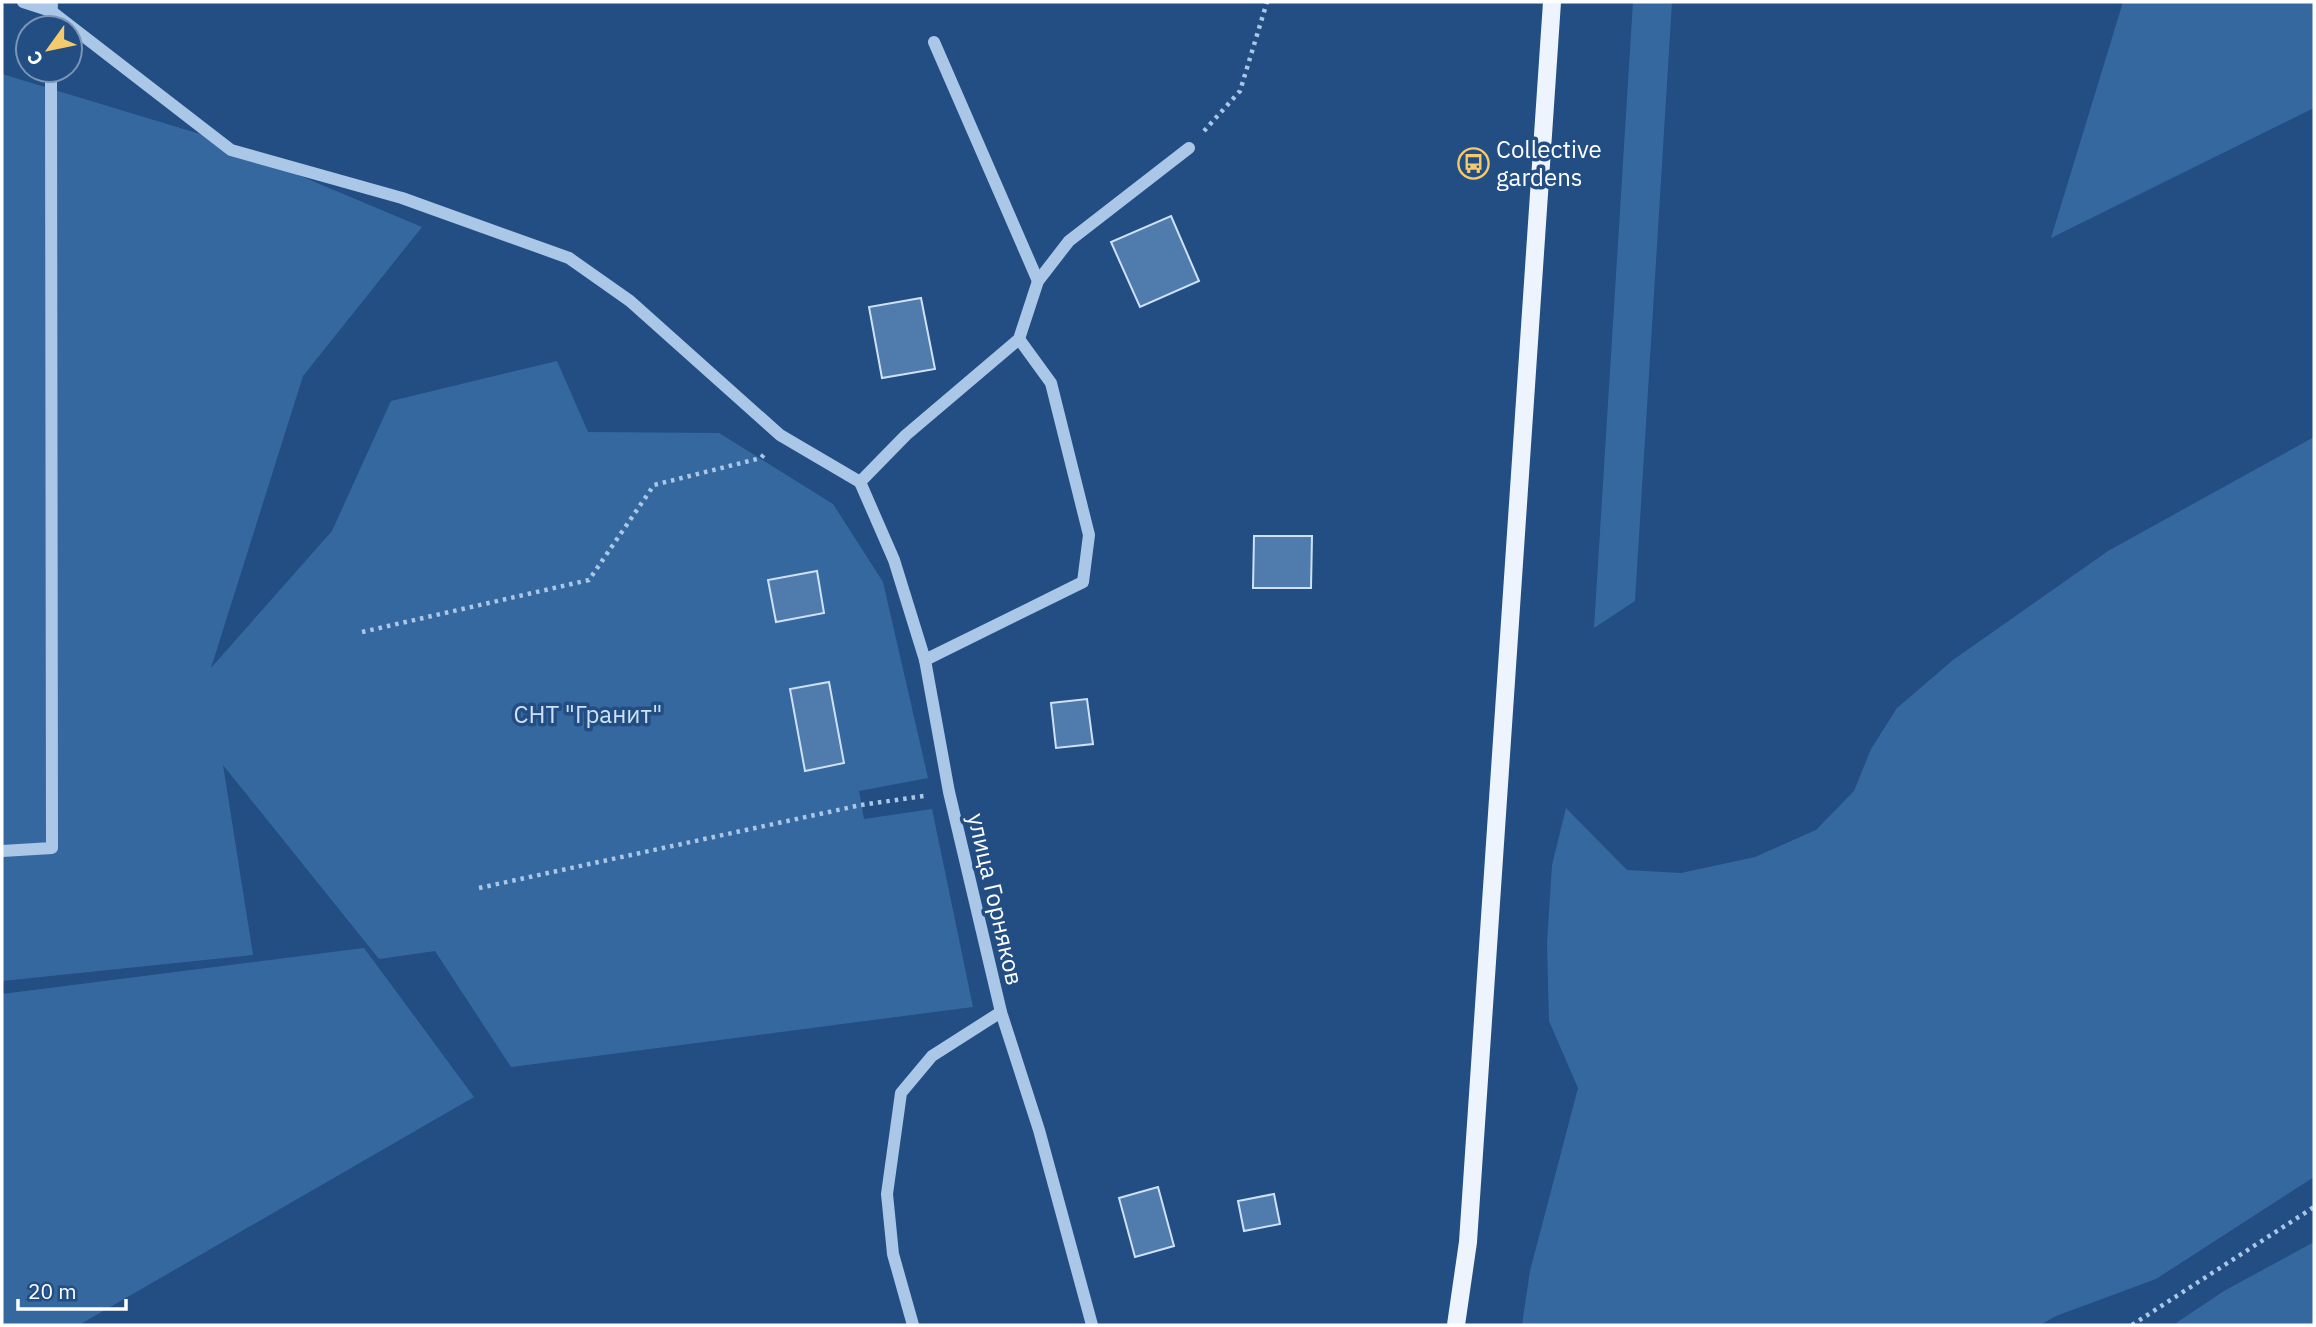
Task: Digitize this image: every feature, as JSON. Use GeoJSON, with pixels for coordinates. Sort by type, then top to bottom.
{"type":"FeatureCollection","features":[{"type":"Feature","properties":{"kind":"main road"},"geometry":{"type":"LineString","coordinates":[[1456,1325],[1469,1228],[1552,2]]}},
{"type":"Feature","properties":{"kind":"street"},"geometry":{"type":"LineString","coordinates":[[23,2],[51,6],[231,150],[402,198],[569,258],[630,301],[780,435],[860,482],[906,435],[1019,339],[1038,281],[1069,241],[1189,148]]}},
{"type":"Feature","properties":{"kind":"street"},"geometry":{"type":"LineString","coordinates":[[934,42],[1038,281]]}},
{"type":"Feature","properties":{"kind":"street"},"geometry":{"type":"LineString","coordinates":[[2,851],[52,848],[51,84]]}},
{"type":"Feature","properties":{"kind":"street"},"geometry":{"type":"LineString","coordinates":[[925,660],[1083,582],[1089,534],[1051,383],[1019,339]]}},
{"type":"Feature","properties":{"kind":"street","name":"улица Горняков"},"geometry":{"type":"LineString","coordinates":[[860,482],[894,559],[925,660],[949,792],[1001,1012],[1038,1130],[1092,1325]]}},
{"type":"Feature","properties":{"kind":"street"},"geometry":{"type":"LineString","coordinates":[[913,1325],[893,1254],[887,1194],[901,1093],[932,1056],[1001,1012]]}},
{"type":"Feature","properties":{"kind":"path"},"geometry":{"type":"LineString","coordinates":[[1189,148],[1240,91],[1267,2]]}},
{"type":"Feature","properties":{"kind":"path"},"geometry":{"type":"LineString","coordinates":[[362,632],[589,580],[654,485],[761,458],[780,435]]}},
{"type":"Feature","properties":{"kind":"path"},"geometry":{"type":"LineString","coordinates":[[479,888],[861,805],[949,792]]}},
{"type":"Feature","properties":{"kind":"path"},"geometry":{"type":"LineString","coordinates":[[2132,1325],[2314,1207]]}},
{"type":"Feature","properties":{"kind":"green space"},"geometry":{"type":"Polygon","coordinates":[[[1633,2],[1672,2],[1635,601],[1594,628],[1633,2]]]}},
{"type":"Feature","properties":{"kind":"green space"},"geometry":{"type":"Polygon","coordinates":[[[2123,2],[2314,2],[2314,108],[2051,238],[2123,2]]]}},
{"type":"Feature","properties":{"kind":"green space","name":"СНТ \"Гранит\""},"geometry":{"type":"Polygon","coordinates":[[[2,74],[14,78],[14,84],[35,84],[200,134],[422,227],[303,376],[211,668],[332,531],[391,401],[557,361],[588,432],[719,433],[833,504],[883,582],[928,778],[859,791],[864,819],[932,809],[973,1007],[511,1067],[435,951],[379,959],[223,765],[253,955],[2,981],[2,74]]]}},
{"type":"Feature","properties":{"kind":"green space"},"geometry":{"type":"Polygon","coordinates":[[[2314,437],[2314,1177],[2156,1279],[2056,1316],[2040,1325],[1522,1325],[1530,1271],[1578,1088],[1549,1021],[1547,943],[1552,865],[1566,808],[1627,870],[1681,873],[1755,857],[1816,830],[1854,791],[1871,749],[1897,708],[1953,660],[2108,551],[2314,437]]]}},
{"type":"Feature","properties":{"kind":"green space"},"geometry":{"type":"Polygon","coordinates":[[[364,948],[474,1097],[79,1325],[2,1325],[2,994],[364,948]]]}},
{"type":"Feature","properties":{"kind":"green space"},"geometry":{"type":"Polygon","coordinates":[[[2314,1242],[2314,1325],[2173,1325],[2224,1291],[2314,1242]]]}},
{"type":"Feature","properties":{"kind":"building"},"geometry":{"type":"Polygon","coordinates":[[[1171,216],[1199,281],[1140,307],[1111,242],[1171,216]]]}},
{"type":"Feature","properties":{"kind":"building"},"geometry":{"type":"Polygon","coordinates":[[[921,298],[935,369],[882,378],[869,307],[921,298]]]}},
{"type":"Feature","properties":{"kind":"building"},"geometry":{"type":"Polygon","coordinates":[[[1254,536],[1312,536],[1311,588],[1253,588],[1254,536]]]}},
{"type":"Feature","properties":{"kind":"building"},"geometry":{"type":"Polygon","coordinates":[[[817,571],[824,613],[776,622],[768,580],[817,571]]]}},
{"type":"Feature","properties":{"kind":"building"},"geometry":{"type":"Polygon","coordinates":[[[829,682],[844,763],[805,771],[790,689],[829,682]]]}},
{"type":"Feature","properties":{"kind":"building"},"geometry":{"type":"Polygon","coordinates":[[[1087,699],[1093,744],[1056,748],[1051,703],[1087,699]]]}},
{"type":"Feature","properties":{"kind":"building"},"geometry":{"type":"Polygon","coordinates":[[[1158,1187],[1174,1246],[1135,1257],[1119,1198],[1158,1187]]]}},
{"type":"Feature","properties":{"kind":"building"},"geometry":{"type":"Polygon","coordinates":[[[1274,1194],[1280,1224],[1244,1231],[1238,1201],[1274,1194]]]}},
{"type":"Feature","properties":{"kind":"place","name":"Collective gardens"},"geometry":{"type":"Point","coordinates":[1473,163]}}]}
